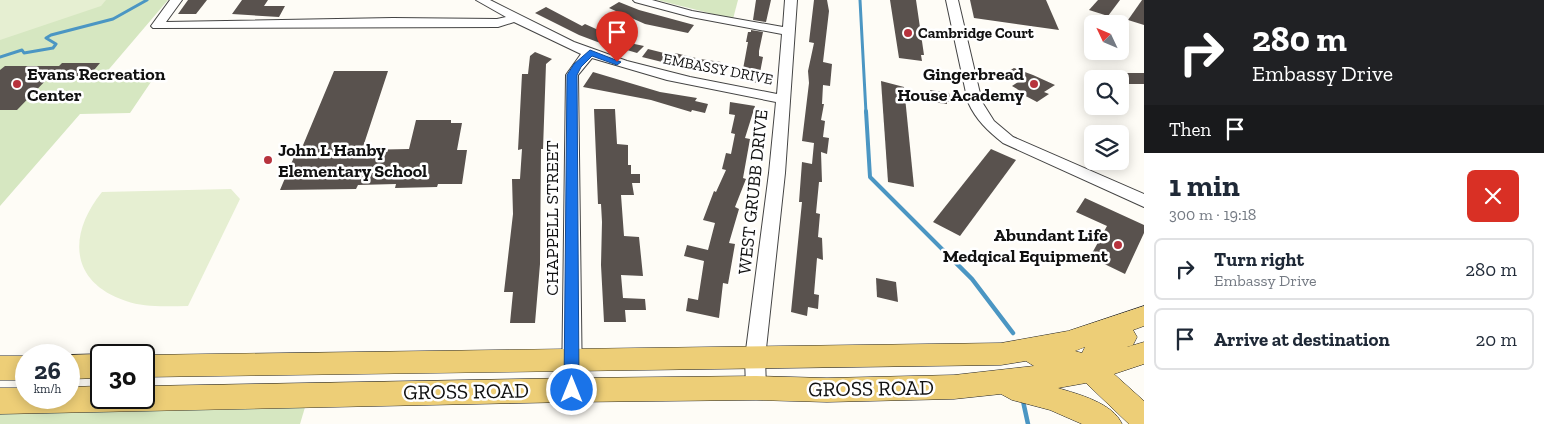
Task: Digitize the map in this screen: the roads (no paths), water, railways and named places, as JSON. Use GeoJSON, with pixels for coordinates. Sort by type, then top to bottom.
{"type":"FeatureCollection","features":[{"type":"Feature","properties":{"kind":"main road","name":"GROSS ROAD"},"geometry":{"type":"LineString","coordinates":[[155,365],[1001,354],[1068,342],[1144,316]]}},
{"type":"Feature","properties":{"kind":"main road"},"geometry":{"type":"LineString","coordinates":[[1094,371],[1094,355],[1099,346],[1144,329]]}},
{"type":"Feature","properties":{"kind":"main road"},"geometry":{"type":"LineString","coordinates":[[992,384],[1094,371],[1144,353]]}},
{"type":"Feature","properties":{"kind":"main road"},"geometry":{"type":"LineString","coordinates":[[962,354],[1002,360],[1053,355],[1069,359],[1094,371],[1144,419]]}},
{"type":"Feature","properties":{"kind":"main road"},"geometry":{"type":"LineString","coordinates":[[191,397],[206,364]]}},
{"type":"Feature","properties":{"kind":"main road"},"geometry":{"type":"LineString","coordinates":[[0,368],[15,368]]}},
{"type":"Feature","properties":{"kind":"main road","name":"GROSS ROAD"},"geometry":{"type":"LineString","coordinates":[[0,401],[572,390],[756,388],[837,390],[992,384]]}},
{"type":"Feature","properties":{"kind":"main road"},"geometry":{"type":"LineString","coordinates":[[992,384],[1056,398],[1108,424]]}},
{"type":"Feature","properties":{"kind":"street"},"geometry":{"type":"LineString","coordinates":[[176,0],[157,26],[393,22],[498,23],[515,18]]}},
{"type":"Feature","properties":{"kind":"street","name":"EMBASSY DRIVE"},"geometry":{"type":"LineString","coordinates":[[482,0],[515,18],[590,53],[690,82],[782,99]]}},
{"type":"Feature","properties":{"kind":"street"},"geometry":{"type":"LineString","coordinates":[[639,0],[691,14],[788,31]]}},
{"type":"Feature","properties":{"kind":"street","name":"WEST GRUBB DRIVE"},"geometry":{"type":"LineString","coordinates":[[756,388],[755,358],[777,173],[791,0]]}},
{"type":"Feature","properties":{"kind":"street"},"geometry":{"type":"LineString","coordinates":[[952,0],[975,102],[981,115],[989,124],[999,134],[1023,148],[1144,201]]}},
{"type":"Feature","properties":{"kind":"street","name":"CHAPPELL STREET"},"geometry":{"type":"LineString","coordinates":[[572,390],[572,75],[577,66],[590,53]]}},
{"type":"Feature","properties":{"kind":"waterway"},"geometry":{"type":"LineString","coordinates":[[0,57],[22,50],[24,53],[53,48],[56,44],[46,38],[51,35],[113,19],[147,0]]}},
{"type":"Feature","properties":{"kind":"waterway"},"geometry":{"type":"LineString","coordinates":[[860,0],[866,113]]}},
{"type":"Feature","properties":{"kind":"waterway"},"geometry":{"type":"LineString","coordinates":[[866,111],[870,177],[972,279],[1013,333]]}},
{"type":"Feature","properties":{"kind":"waterway"},"geometry":{"type":"LineString","coordinates":[[1023,401],[1028,424]]}},
{"type":"Feature","properties":{"kind":"place","name":"Cambridge Court"},"geometry":{"type":"Point","coordinates":[908,33]}},
{"type":"Feature","properties":{"kind":"place","name":"Evans Recreation Center"},"geometry":{"type":"Point","coordinates":[17,84]}},
{"type":"Feature","properties":{"kind":"place","name":"Gingerbread House Academy"},"geometry":{"type":"Point","coordinates":[1034,84]}},
{"type":"Feature","properties":{"kind":"place","name":"John L Hanby Elementary School"},"geometry":{"type":"Point","coordinates":[268,160]}},
{"type":"Feature","properties":{"kind":"place","name":"Abundant Life Medqical Equipment"},"geometry":{"type":"Point","coordinates":[1118,245]}}]}
